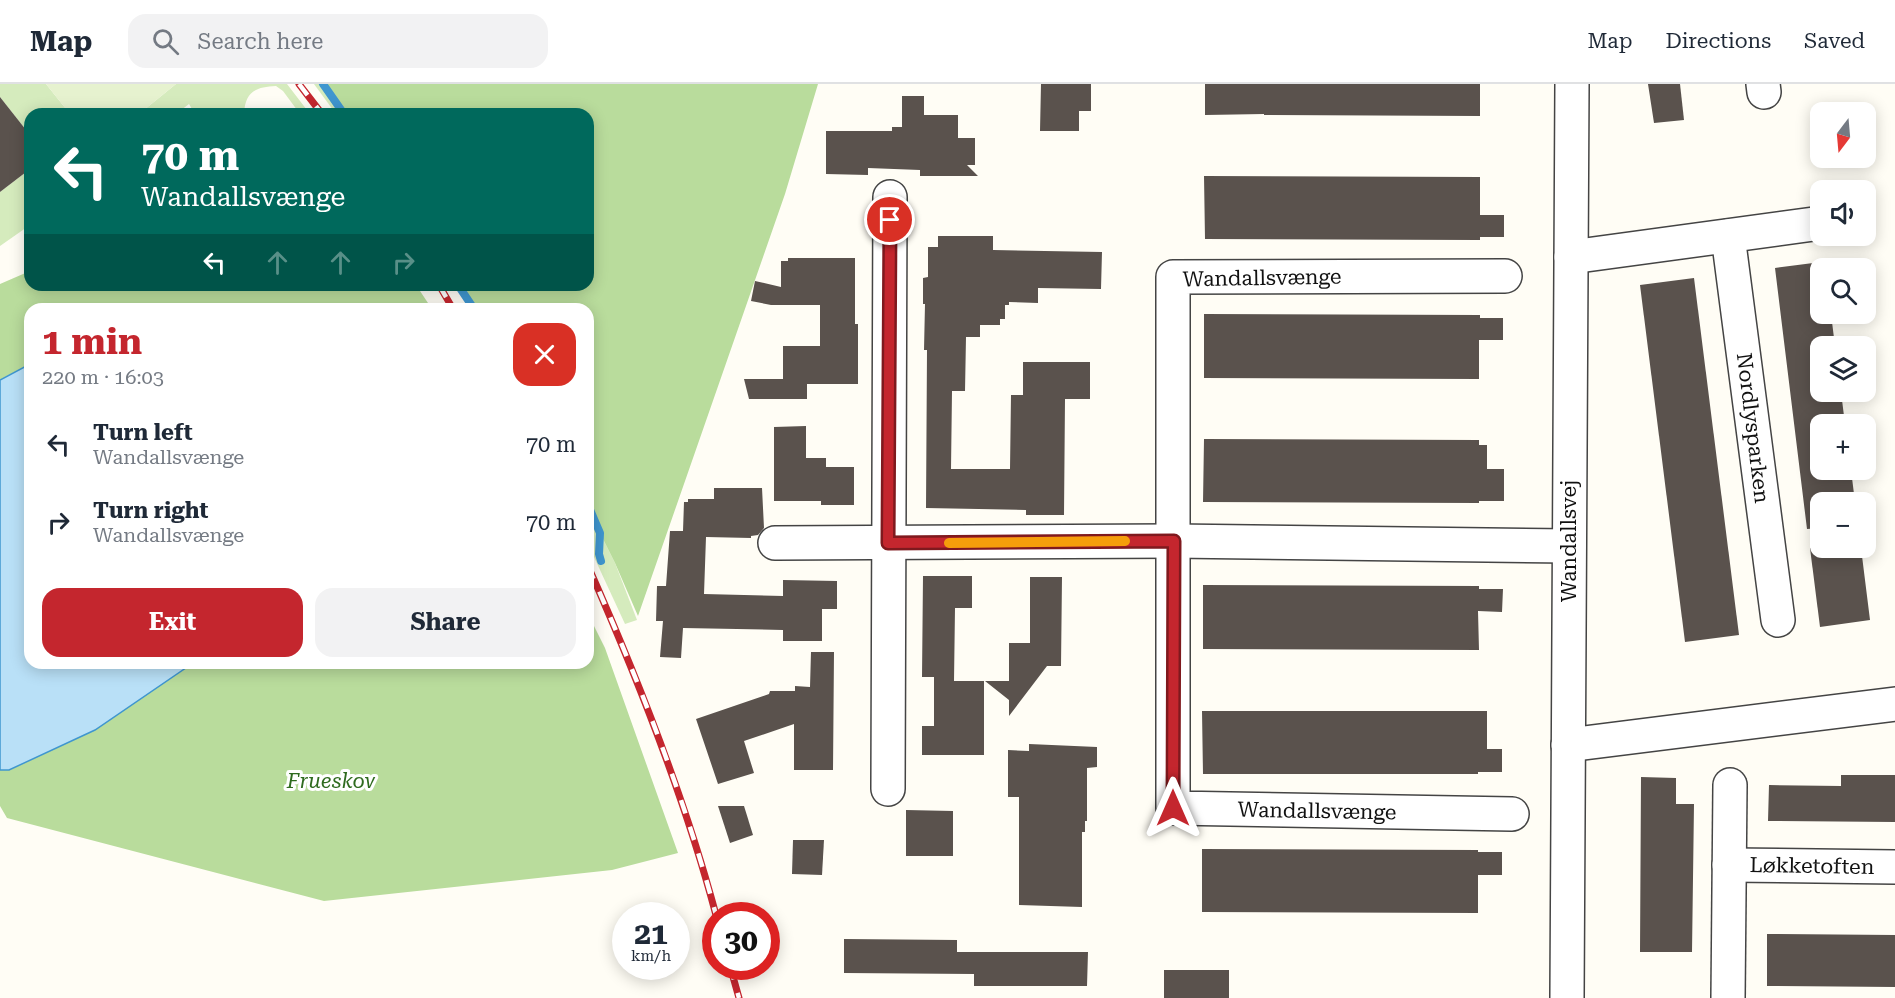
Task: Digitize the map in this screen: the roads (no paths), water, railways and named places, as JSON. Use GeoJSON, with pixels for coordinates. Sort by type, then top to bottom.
{"type":"FeatureCollection","features":[{"type":"Feature","properties":{"kind":"street","name":"Wandallsvej"},"geometry":{"type":"LineString","coordinates":[[1567,998],[1572,84]]}},
{"type":"Feature","properties":{"kind":"street"},"geometry":{"type":"LineString","coordinates":[[888,789],[890,197]]}},
{"type":"Feature","properties":{"kind":"street"},"geometry":{"type":"LineString","coordinates":[[1571,256],[1810,225]]}},
{"type":"Feature","properties":{"kind":"street","name":"Nordlysparken"},"geometry":{"type":"LineString","coordinates":[[1728,236],[1778,620]]}},
{"type":"Feature","properties":{"kind":"street","name":"Wandallsvænge"},"geometry":{"type":"LineString","coordinates":[[1504,276],[1173,277],[1173,808],[1512,814]]}},
{"type":"Feature","properties":{"kind":"street"},"geometry":{"type":"LineString","coordinates":[[775,543],[1174,541],[1569,546]]}},
{"type":"Feature","properties":{"kind":"street"},"geometry":{"type":"LineString","coordinates":[[1568,745],[1895,704]]}},
{"type":"Feature","properties":{"kind":"street","name":"Løkketoften"},"geometry":{"type":"LineString","coordinates":[[1728,998],[1730,785]]}},
{"type":"Feature","properties":{"kind":"street","name":"Løkketoften"},"geometry":{"type":"LineString","coordinates":[[1729,865],[1895,867]]}},
{"type":"Feature","properties":{"kind":"water"},"geometry":{"type":"Polygon","coordinates":[[[24,367],[24,669],[184,669],[95,730],[9,770],[0,770],[0,380],[24,367]]]}},
{"type":"Feature","properties":{"kind":"waterway"},"geometry":{"type":"LineString","coordinates":[[323,84],[340,108]]}},
{"type":"Feature","properties":{"kind":"waterway"},"geometry":{"type":"LineString","coordinates":[[462,291],[470,303]]}},
{"type":"Feature","properties":{"kind":"waterway"},"geometry":{"type":"LineString","coordinates":[[594,519],[600,533],[601,561]]}},
{"type":"Feature","properties":{"kind":"railway"},"geometry":{"type":"LineString","coordinates":[[299,84],[317,108]]}},
{"type":"Feature","properties":{"kind":"railway"},"geometry":{"type":"LineString","coordinates":[[442,291],[450,303]]}},
{"type":"Feature","properties":{"kind":"railway"},"geometry":{"type":"LineString","coordinates":[[594,580],[659,738],[690,826],[712,902]]}},
{"type":"Feature","properties":{"kind":"railway"},"geometry":{"type":"LineString","coordinates":[[734,980],[739,998]]}},
{"type":"Feature","properties":{"kind":"park label","name":"Frueskov"},"geometry":{"type":"Point","coordinates":[331,781]}}]}
